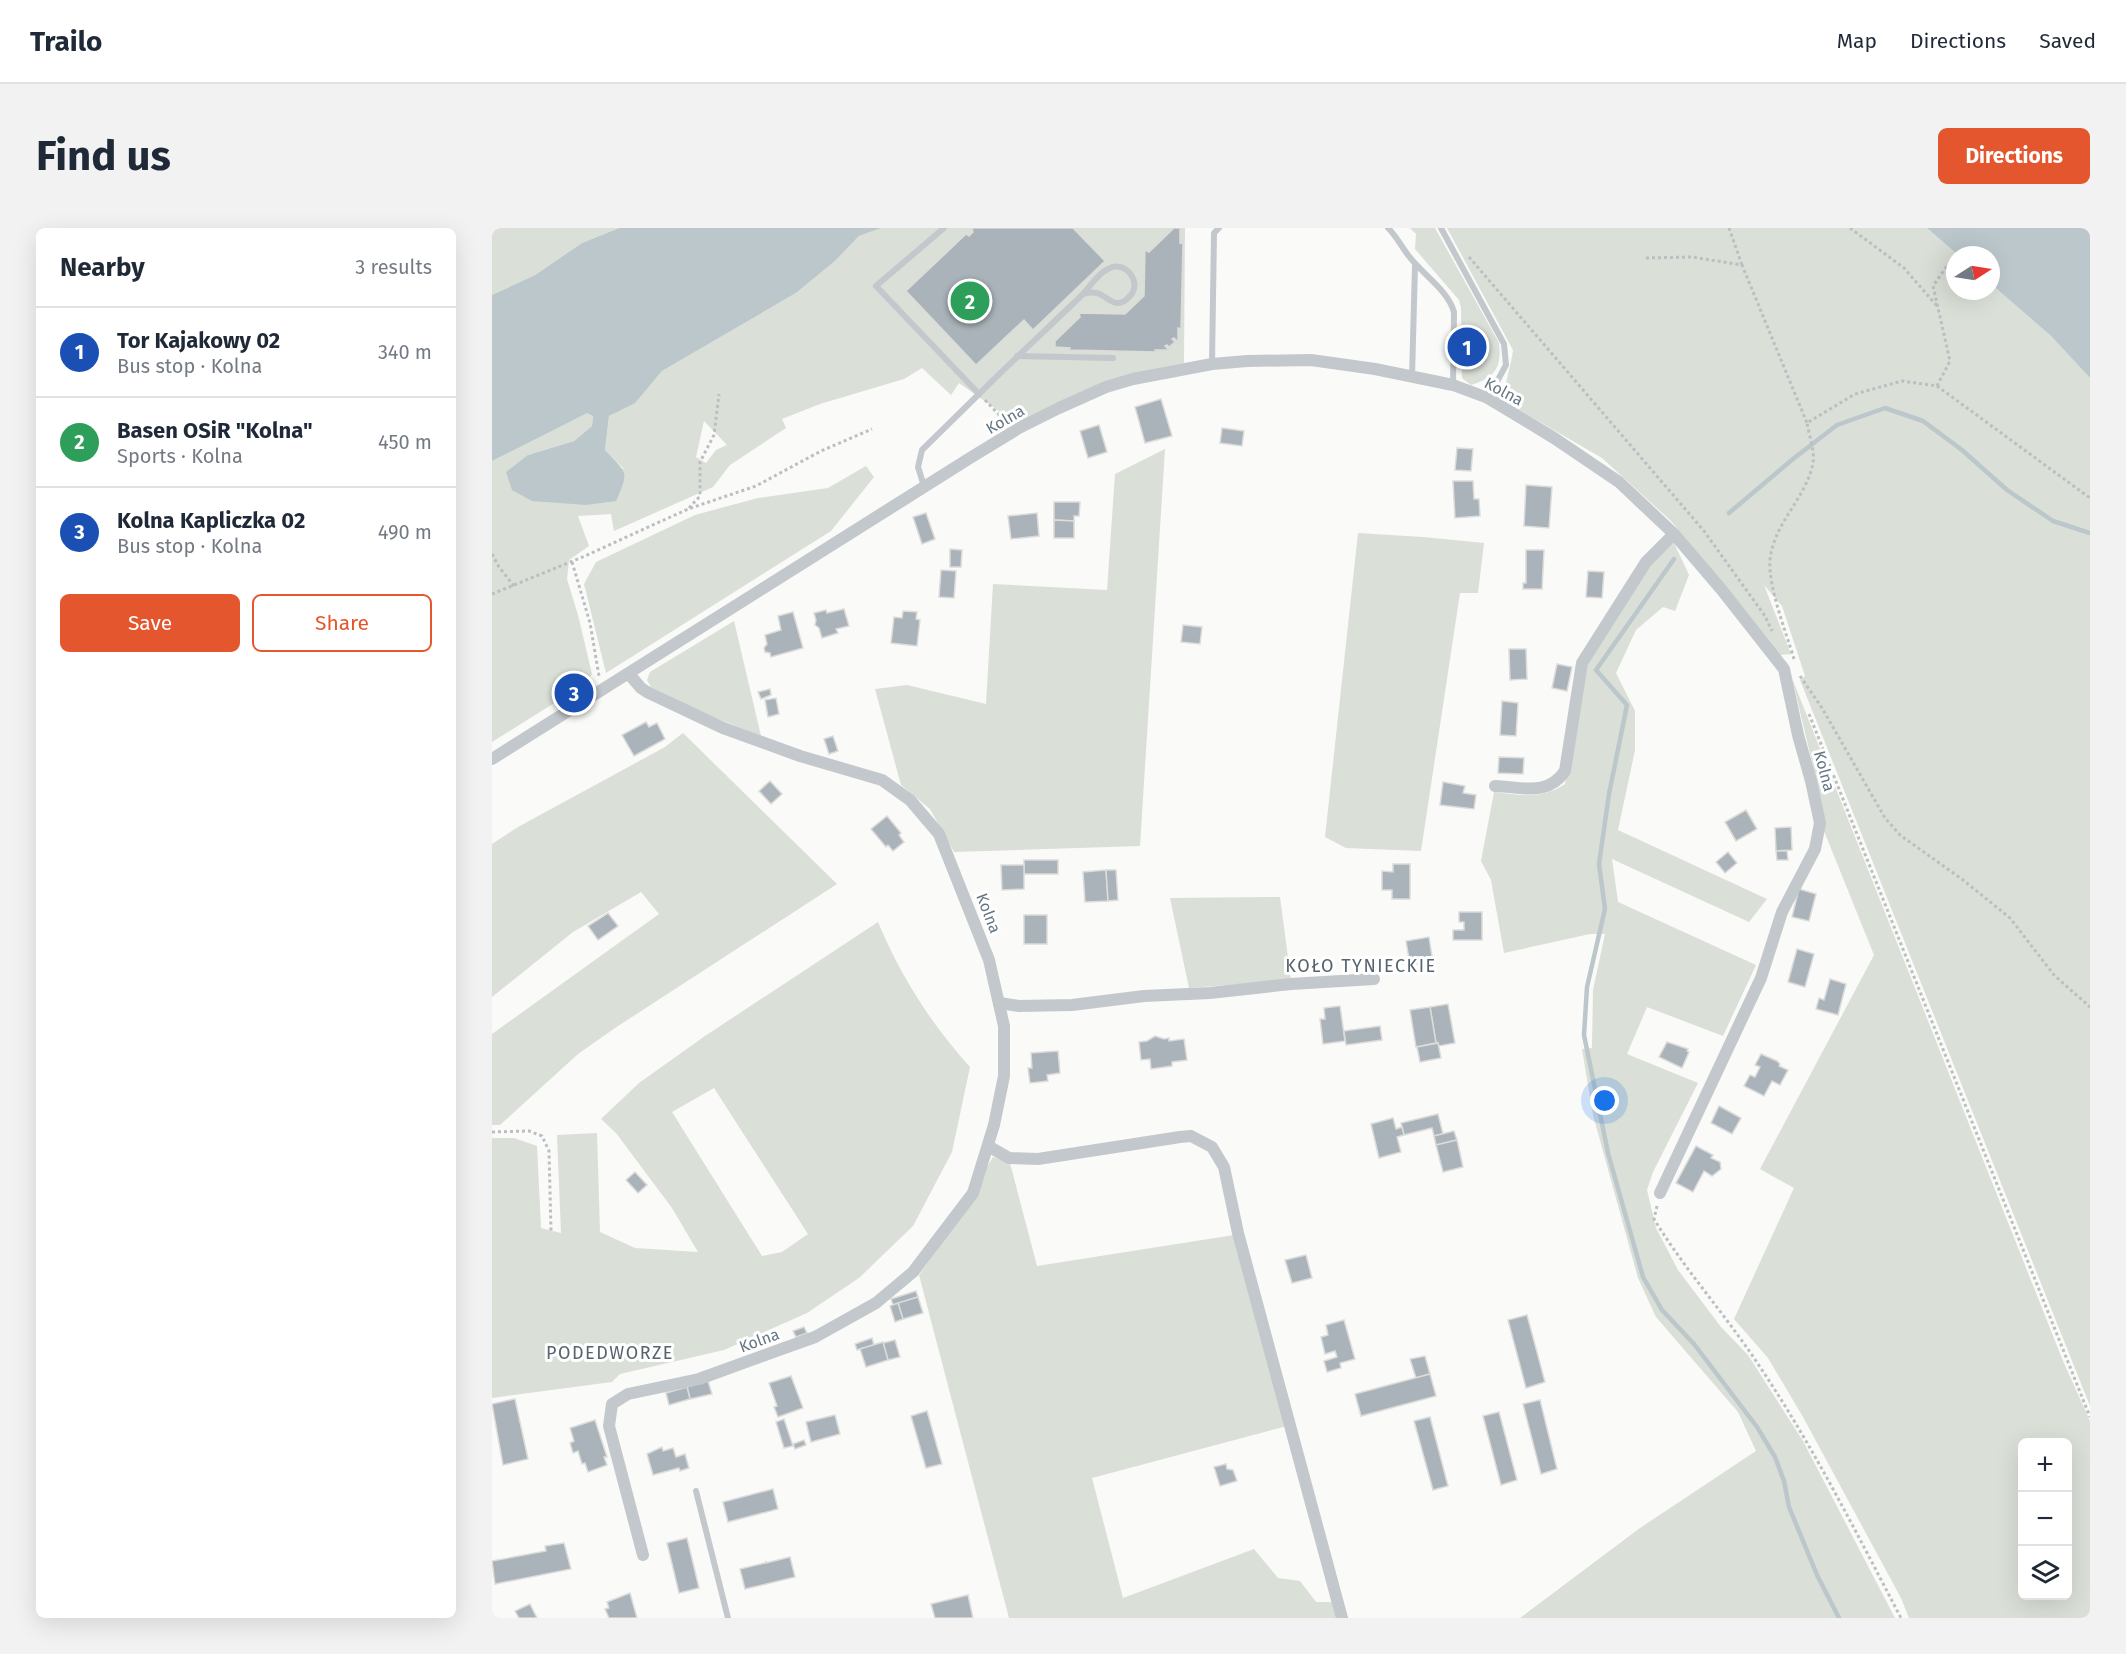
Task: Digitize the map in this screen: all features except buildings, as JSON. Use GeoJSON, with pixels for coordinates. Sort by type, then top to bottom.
{"type":"FeatureCollection","features":[{"type":"Feature","properties":{"kind":"street","name":"Kolna"},"geometry":{"type":"LineString","coordinates":[[492,759],[1015,431],[1106,387],[1164,372],[1212,364],[1311,360],[1453,385],[1488,398],[1554,438],[1619,482],[1674,534],[1784,669],[1798,735],[1811,781],[1820,823],[1815,849],[1782,912],[1761,978],[1660,1193]]}},
{"type":"Feature","properties":{"kind":"street"},"geometry":{"type":"LineString","coordinates":[[1495,786],[1545,789],[1560,778],[1565,771],[1582,663],[1646,562],[1674,534]]}},
{"type":"Feature","properties":{"kind":"street","name":"Kolna"},"geometry":{"type":"LineString","coordinates":[[629,674],[647,692],[723,728],[800,756],[882,780],[910,800],[939,834],[989,960],[1004,1026],[1004,1076],[994,1125],[973,1193],[913,1272],[876,1303],[815,1337],[699,1379],[628,1394],[612,1404],[609,1426],[643,1555]]}},
{"type":"Feature","properties":{"kind":"street"},"geometry":{"type":"LineString","coordinates":[[999,1003],[1019,1006],[1072,1005],[1144,996],[1210,993],[1292,984],[1374,979]]}},
{"type":"Feature","properties":{"kind":"street"},"geometry":{"type":"LineString","coordinates":[[988,1146],[1009,1158],[1038,1159],[1191,1136],[1212,1147],[1224,1167],[1238,1233],[1342,1618]]}},
{"type":"Feature","properties":{"kind":"lane"},"geometry":{"type":"LineString","coordinates":[[944,228],[876,286],[979,394]]}},
{"type":"Feature","properties":{"kind":"lane"},"geometry":{"type":"LineString","coordinates":[[1212,364],[1214,233],[1219,228]]}},
{"type":"Feature","properties":{"kind":"lane"},"geometry":{"type":"LineString","coordinates":[[1388,228],[1398,238],[1415,264],[1452,303],[1454,312],[1453,385]]}},
{"type":"Feature","properties":{"kind":"lane"},"geometry":{"type":"LineString","coordinates":[[1441,228],[1504,344],[1506,365],[1488,398]]}},
{"type":"Feature","properties":{"kind":"lane"},"geometry":{"type":"LineString","coordinates":[[1412,377],[1415,264]]}},
{"type":"Feature","properties":{"kind":"lane"},"geometry":{"type":"LineString","coordinates":[[925,488],[918,467],[922,450],[1103,272],[1110,267],[1118,266],[1126,269],[1135,285],[1133,292],[1122,302],[1115,303],[1096,293],[1083,294]]}},
{"type":"Feature","properties":{"kind":"lane"},"geometry":{"type":"LineString","coordinates":[[1017,356],[1113,358]]}},
{"type":"Feature","properties":{"kind":"lane"},"geometry":{"type":"LineString","coordinates":[[696,1491],[728,1618]]}},
{"type":"Feature","properties":{"kind":"path"},"geometry":{"type":"LineString","coordinates":[[1729,228],[1807,423],[1814,461],[1808,481],[1776,533],[1770,560],[1772,580],[1796,665]]}},
{"type":"Feature","properties":{"kind":"path"},"geometry":{"type":"LineString","coordinates":[[1850,228],[1904,268],[1938,307]]}},
{"type":"Feature","properties":{"kind":"path"},"geometry":{"type":"LineString","coordinates":[[1468,255],[1704,531],[1765,616],[1775,637]]}},
{"type":"Feature","properties":{"kind":"path"},"geometry":{"type":"LineString","coordinates":[[1646,258],[1692,257],[1742,265]]}},
{"type":"Feature","properties":{"kind":"path"},"geometry":{"type":"LineString","coordinates":[[1937,386],[1950,361],[1933,286],[1946,267]]}},
{"type":"Feature","properties":{"kind":"path"},"geometry":{"type":"LineString","coordinates":[[1807,423],[1864,391],[1902,381],[1937,386],[2090,498]]}},
{"type":"Feature","properties":{"kind":"path"},"geometry":{"type":"LineString","coordinates":[[688,509],[700,496],[700,462],[714,435],[719,394]]}},
{"type":"Feature","properties":{"kind":"path"},"geometry":{"type":"LineString","coordinates":[[979,394],[1015,431]]}},
{"type":"Feature","properties":{"kind":"path"},"geometry":{"type":"LineString","coordinates":[[492,594],[572,562],[688,509],[756,486],[821,451],[872,429]]}},
{"type":"Feature","properties":{"kind":"path"},"geometry":{"type":"LineString","coordinates":[[492,554],[514,586]]}},
{"type":"Feature","properties":{"kind":"path"},"geometry":{"type":"LineString","coordinates":[[572,562],[590,623],[598,672],[605,688]]}},
{"type":"Feature","properties":{"kind":"path"},"geometry":{"type":"LineString","coordinates":[[1799,676],[1822,708],[1885,818],[1900,835],[1963,880],[2010,918],[2054,975],[2090,1007]]}},
{"type":"Feature","properties":{"kind":"path"},"geometry":{"type":"LineString","coordinates":[[1808,712],[2090,1417]]}},
{"type":"Feature","properties":{"kind":"path"},"geometry":{"type":"LineString","coordinates":[[492,1132],[529,1131],[542,1136],[549,1151],[551,1231]]}},
{"type":"Feature","properties":{"kind":"path"},"geometry":{"type":"LineString","coordinates":[[1660,1193],[1654,1219],[1674,1252],[1758,1363],[1814,1454],[1901,1618]]}},
{"type":"Feature","properties":{"kind":"shaded area"},"geometry":{"type":"Polygon","coordinates":[[[492,228],[619,228],[582,243],[535,275],[492,295],[492,228]]]}},
{"type":"Feature","properties":{"kind":"shaded area"},"geometry":{"type":"Polygon","coordinates":[[[619,228],[881,228],[859,236],[835,261],[796,293],[662,371],[635,403],[609,416],[605,450],[624,473],[623,484],[616,501],[586,505],[532,501],[512,490],[506,472],[528,455],[574,441],[592,426],[593,416],[587,413],[492,461],[492,295],[535,275],[582,243],[619,228]]]}},
{"type":"Feature","properties":{"kind":"shaded area"},"geometry":{"type":"Polygon","coordinates":[[[881,228],[1185,228],[1184,363],[1132,374],[1016,423],[959,383],[951,395],[922,368],[904,379],[820,404],[782,419],[786,428],[730,465],[713,487],[614,531],[611,514],[578,516],[589,546],[569,560],[567,579],[592,674],[583,685],[492,742],[492,461],[587,412],[593,416],[592,426],[574,441],[528,455],[624,469],[605,450],[609,416],[635,402],[662,371],[796,293],[835,261],[859,236],[881,228]],[[704,421],[696,457],[706,463],[716,450],[727,445],[704,421]]]}},
{"type":"Feature","properties":{"kind":"shaded area"},"geometry":{"type":"Polygon","coordinates":[[[1410,228],[1435,228],[1499,343],[1498,365],[1486,379],[1471,385],[1462,378],[1459,300],[1415,249],[1416,234],[1410,228]]]}},
{"type":"Feature","properties":{"kind":"shaded area"},"geometry":{"type":"Polygon","coordinates":[[[1447,228],[1927,228],[1948,246],[1946,300],[2000,300],[2000,292],[2051,336],[2090,378],[2090,1406],[1800,680],[1805,676],[1782,606],[1764,585],[1791,654],[1780,655],[1671,521],[1602,458],[1504,401],[1513,350],[1447,228]]]}},
{"type":"Feature","properties":{"kind":"shaded area"},"geometry":{"type":"Polygon","coordinates":[[[1927,228],[2090,228],[2090,378],[2051,336],[2000,292],[2000,246],[1948,246],[1927,228]]]}},
{"type":"Feature","properties":{"kind":"shaded area"},"geometry":{"type":"Polygon","coordinates":[[[1165,449],[1140,846],[954,852],[930,809],[901,785],[875,689],[907,685],[986,704],[993,584],[1107,590],[1115,474],[1165,449]]]}},
{"type":"Feature","properties":{"kind":"shaded area"},"geometry":{"type":"Polygon","coordinates":[[[866,466],[874,477],[831,531],[606,673],[584,584],[596,562],[695,515],[758,498],[828,488],[866,466]]]}},
{"type":"Feature","properties":{"kind":"shaded area"},"geometry":{"type":"Polygon","coordinates":[[[1358,533],[1484,543],[1478,593],[1460,593],[1421,851],[1346,848],[1325,837],[1358,533]]]}},
{"type":"Feature","properties":{"kind":"shaded area"},"geometry":{"type":"Polygon","coordinates":[[[1674,543],[1689,575],[1675,611],[1663,607],[1636,630],[1616,673],[1635,711],[1635,750],[1618,830],[1767,899],[1749,922],[1612,859],[1618,902],[1756,965],[1723,1036],[1647,1007],[1627,1054],[1698,1083],[1653,1172],[1647,1190],[1656,1228],[1678,1270],[1721,1327],[1748,1355],[1803,1441],[1895,1618],[1520,1618],[1640,1528],[1756,1451],[1738,1412],[1656,1317],[1638,1278],[1593,1115],[1582,1049],[1592,1048],[1593,990],[1605,934],[1590,934],[1504,953],[1491,880],[1481,861],[1494,792],[1539,794],[1565,784],[1587,666],[1645,569],[1674,543]]]}},
{"type":"Feature","properties":{"kind":"shaded area"},"geometry":{"type":"Polygon","coordinates":[[[734,621],[761,736],[708,715],[651,687],[647,680],[650,672],[734,621]]]}},
{"type":"Feature","properties":{"kind":"shaded area"},"geometry":{"type":"Polygon","coordinates":[[[1792,678],[2063,1361],[2090,1421],[2090,1618],[1909,1618],[1901,1598],[1803,1417],[1768,1358],[1734,1319],[1794,1188],[1760,1169],[1874,955],[1824,831],[1812,762],[1792,678]]]}},
{"type":"Feature","properties":{"kind":"shaded area"},"geometry":{"type":"Polygon","coordinates":[[[683,733],[837,884],[615,1028],[578,1054],[500,1125],[492,1125],[492,1034],[659,914],[641,892],[573,932],[492,997],[492,844],[518,827],[665,747],[683,733]]]}},
{"type":"Feature","properties":{"kind":"shaded area"},"geometry":{"type":"Polygon","coordinates":[[[1280,897],[1291,980],[1189,988],[1170,898],[1280,897]]]}},
{"type":"Feature","properties":{"kind":"shaded area"},"geometry":{"type":"Polygon","coordinates":[[[878,922],[906,980],[942,1034],[970,1067],[952,1152],[913,1226],[859,1278],[807,1313],[724,1350],[620,1374],[612,1382],[492,1398],[492,1138],[514,1138],[537,1146],[541,1228],[561,1233],[557,1135],[597,1133],[600,1232],[635,1248],[698,1252],[672,1208],[616,1133],[601,1119],[639,1083],[705,1036],[878,922]],[[714,1088],[672,1112],[762,1256],[782,1252],[808,1234],[714,1088]]]}},
{"type":"Feature","properties":{"kind":"shaded area"},"geometry":{"type":"Polygon","coordinates":[[[993,1157],[1010,1163],[1037,1266],[1234,1235],[1287,1426],[1092,1478],[1123,1598],[1254,1549],[1278,1578],[1300,1581],[1316,1602],[1332,1602],[1336,1618],[1009,1618],[919,1275],[937,1250],[993,1157]]]}},
{"type":"Feature","properties":{"kind":"waterway"},"geometry":{"type":"LineString","coordinates":[[1729,513],[1837,425],[1885,408],[1923,421],[1962,450],[2007,490],[2053,521],[2090,533]]}},
{"type":"Feature","properties":{"kind":"waterway"},"geometry":{"type":"LineString","coordinates":[[1674,559],[1596,670],[1627,705],[1609,794],[1599,864],[1605,909],[1587,987],[1584,1035],[1608,1153],[1643,1277],[1662,1310],[1694,1344],[1757,1427],[1775,1457],[1784,1481],[1789,1507],[1817,1575],[1839,1618]]}},
{"type":"Feature","properties":{"kind":"place","name":"Basen OSiR \"Kolna\""},"geometry":{"type":"Point","coordinates":[970,301]}},
{"type":"Feature","properties":{"kind":"place","name":"Tor Kajakowy 02"},"geometry":{"type":"Point","coordinates":[1467,347]}},
{"type":"Feature","properties":{"kind":"place","name":"Kolna Kapliczka 02"},"geometry":{"type":"Point","coordinates":[574,693]}},
{"type":"Feature","properties":{"kind":"district","name":"KOŁO TYNIECKIE"},"geometry":{"type":"Point","coordinates":[1361,966]}},
{"type":"Feature","properties":{"kind":"district","name":"PODEDWORZE"},"geometry":{"type":"Point","coordinates":[610,1353]}}]}
